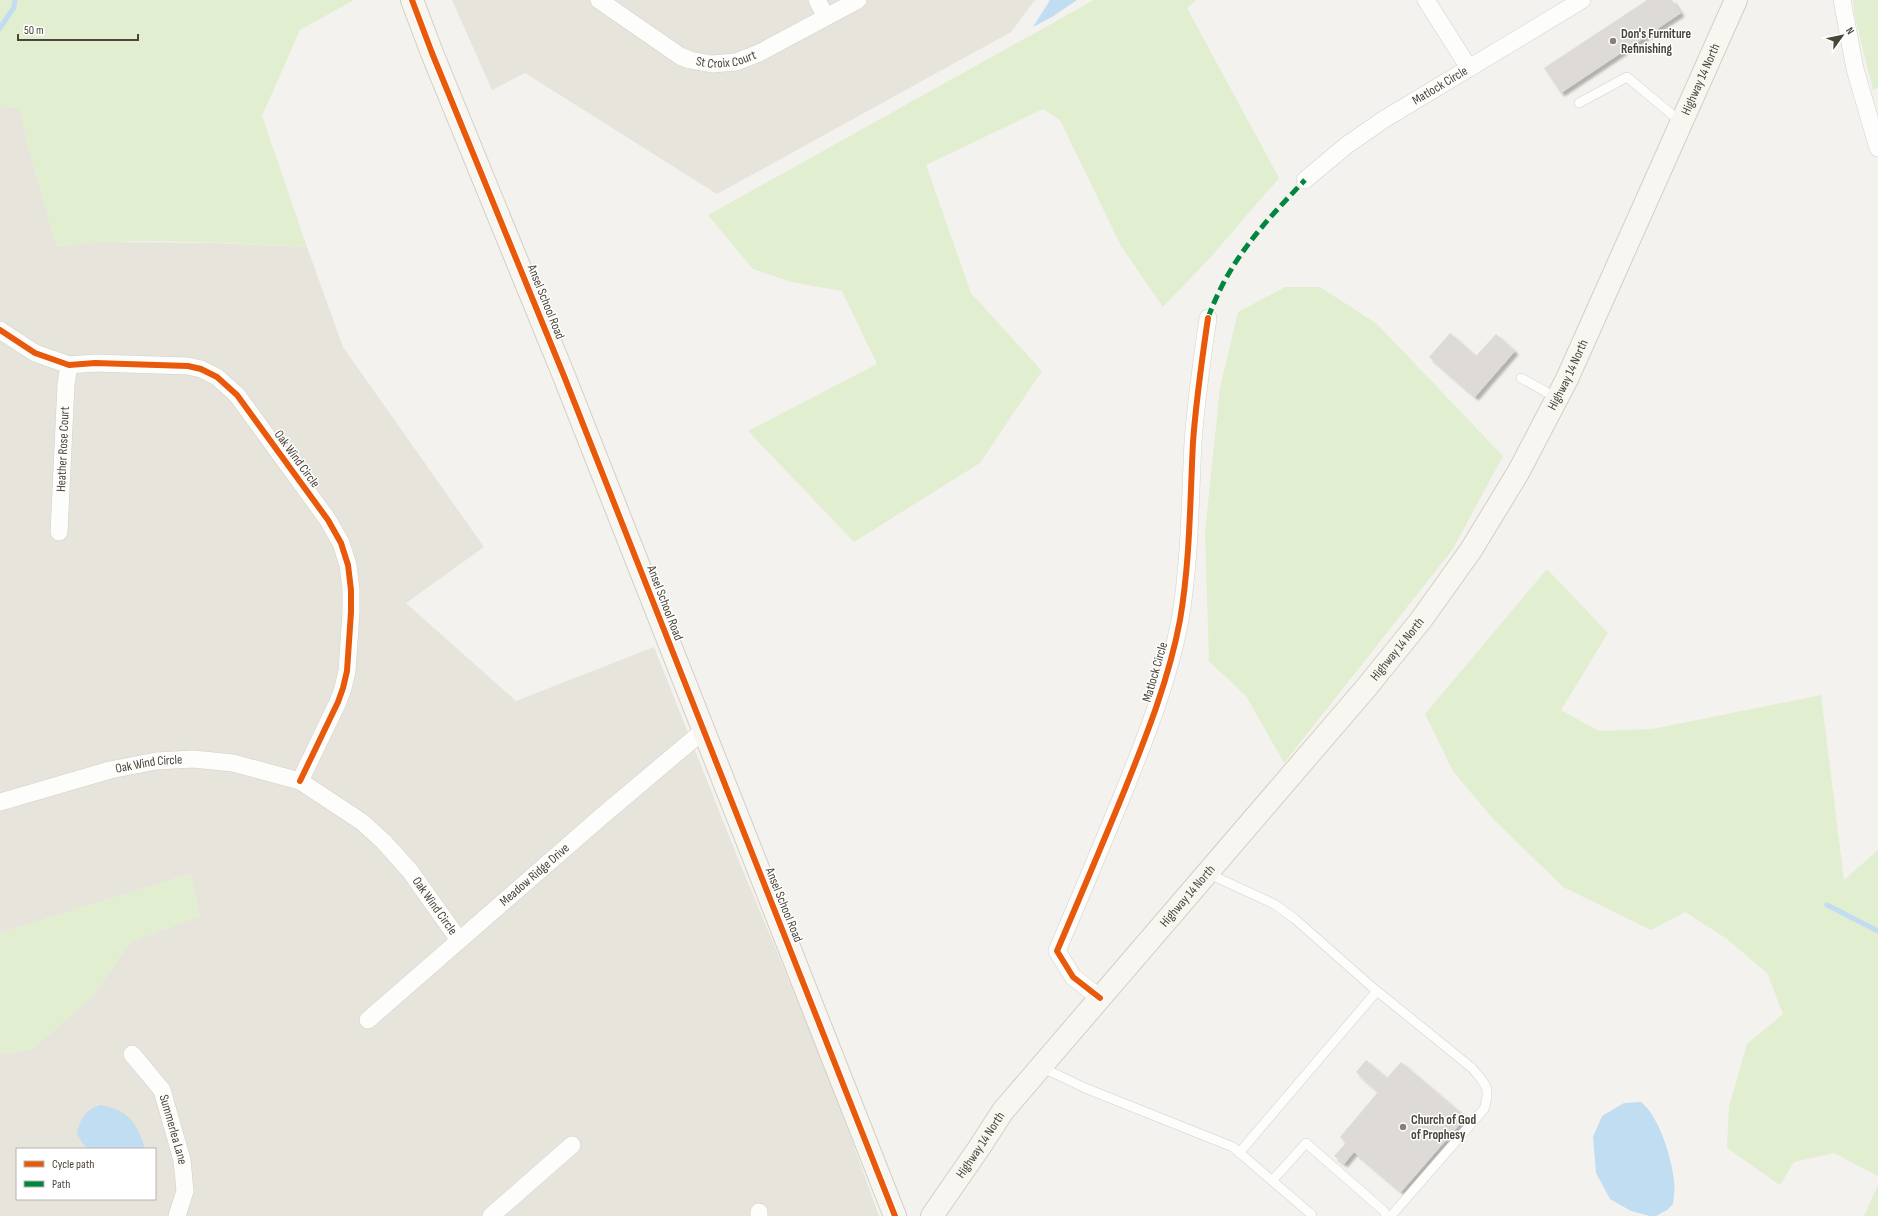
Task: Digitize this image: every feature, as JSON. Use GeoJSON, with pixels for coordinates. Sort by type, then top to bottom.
{"type":"FeatureCollection","features":[{"type":"Feature","properties":{"kind":"main road","name":"Ansel School Road"},"geometry":{"type":"LineString","coordinates":[[412,0],[600,465],[703,731],[895,1216]]}},
{"type":"Feature","properties":{"kind":"main road","name":"Highway 14 North"},"geometry":{"type":"LineString","coordinates":[[932,1216],[1003,1110],[1366,688],[1421,620],[1471,550],[1511,484],[1557,398],[1682,123],[1736,0]]}},
{"type":"Feature","properties":{"kind":"street","name":"St Croix Court"},"geometry":{"type":"LineString","coordinates":[[599,0],[680,56],[690,60],[712,64],[736,62],[759,52],[858,0]]}},
{"type":"Feature","properties":{"kind":"street"},"geometry":{"type":"LineString","coordinates":[[817,0],[826,17]]}},
{"type":"Feature","properties":{"kind":"street"},"geometry":{"type":"LineString","coordinates":[[1426,0],[1469,68]]}},
{"type":"Feature","properties":{"kind":"street","name":"Matlock Circle"},"geometry":{"type":"LineString","coordinates":[[1305,180],[1347,145],[1383,120],[1582,0]]}},
{"type":"Feature","properties":{"kind":"street"},"geometry":{"type":"LineString","coordinates":[[1842,0],[1855,69],[1878,148]]}},
{"type":"Feature","properties":{"kind":"street","name":"Matlock Circle"},"geometry":{"type":"LineString","coordinates":[[1100,998],[1073,977],[1057,950],[1097,860],[1146,738],[1170,663],[1180,619],[1186,568],[1194,432],[1199,376],[1208,318]]}},
{"type":"Feature","properties":{"kind":"street","name":"Oak Wind Circle"},"geometry":{"type":"LineString","coordinates":[[0,330],[36,354],[69,365],[95,363],[188,366],[201,369],[216,376],[237,395],[335,531],[341,543],[348,565],[351,590],[347,672],[338,702],[300,781]]}},
{"type":"Feature","properties":{"kind":"street","name":"Heather Rose Court"},"geometry":{"type":"LineString","coordinates":[[59,532],[66,384],[69,365]]}},
{"type":"Feature","properties":{"kind":"street","name":"Meadow Ridge Drive"},"geometry":{"type":"LineString","coordinates":[[368,1020],[602,816],[703,731]]}},
{"type":"Feature","properties":{"kind":"street","name":"Oak Wind Circle"},"geometry":{"type":"LineString","coordinates":[[0,802],[110,770],[156,761],[193,759],[233,763],[300,781],[362,822],[383,841],[410,871],[459,940]]}},
{"type":"Feature","properties":{"kind":"street","name":"Summerlea Lane"},"geometry":{"type":"LineString","coordinates":[[132,1054],[162,1090],[182,1160],[185,1191],[177,1216]]}},
{"type":"Feature","properties":{"kind":"street"},"geometry":{"type":"LineString","coordinates":[[491,1216],[572,1145]]}},
{"type":"Feature","properties":{"kind":"lane"},"geometry":{"type":"LineString","coordinates":[[1579,104],[1627,77],[1682,123]]}},
{"type":"Feature","properties":{"kind":"lane"},"geometry":{"type":"LineString","coordinates":[[1520,378],[1557,398]]}},
{"type":"Feature","properties":{"kind":"lane"},"geometry":{"type":"LineString","coordinates":[[1207,873],[1274,904],[1377,991],[1472,1068],[1485,1084],[1488,1095],[1484,1109],[1391,1216]]}},
{"type":"Feature","properties":{"kind":"lane"},"geometry":{"type":"LineString","coordinates":[[1239,1153],[1377,991]]}},
{"type":"Feature","properties":{"kind":"lane"},"geometry":{"type":"LineString","coordinates":[[1041,1066],[1085,1088],[1232,1147],[1312,1214]]}},
{"type":"Feature","properties":{"kind":"lane"},"geometry":{"type":"LineString","coordinates":[[1272,1181],[1306,1143],[1384,1211],[1386,1216]]}},
{"type":"Feature","properties":{"kind":"shaded area"},"geometry":{"type":"Polygon","coordinates":[[[452,0],[1035,0],[1011,32],[717,194],[525,73],[492,90],[452,0]]]}},
{"type":"Feature","properties":{"kind":"shaded area"},"geometry":{"type":"Polygon","coordinates":[[[0,106],[20,109],[28,146],[57,247],[92,242],[213,243],[307,247],[343,347],[484,547],[406,603],[516,701],[654,647],[739,861],[829,1076],[879,1216],[0,1216],[0,1055],[32,1049],[92,997],[130,942],[200,916],[190,874],[0,933],[0,106]]]}},
{"type":"Feature","properties":{"kind":"green space"},"geometry":{"type":"Polygon","coordinates":[[[0,0],[354,0],[300,30],[262,116],[307,247],[150,241],[57,247],[28,146],[20,109],[0,106],[0,0]]]}},
{"type":"Feature","properties":{"kind":"green space"},"geometry":{"type":"Polygon","coordinates":[[[1094,0],[1196,0],[1187,8],[1279,178],[1209,259],[1163,307],[1121,246],[1060,120],[1043,109],[926,165],[971,293],[1042,371],[980,463],[854,542],[748,431],[877,364],[842,291],[791,282],[753,269],[708,215],[1094,0]]]}},
{"type":"Feature","properties":{"kind":"green space"},"geometry":{"type":"Polygon","coordinates":[[[1853,0],[1878,0],[1878,88],[1873,90],[1855,17],[1853,0]]]}},
{"type":"Feature","properties":{"kind":"green space"},"geometry":{"type":"Polygon","coordinates":[[[1285,287],[1320,287],[1377,324],[1503,456],[1453,549],[1284,763],[1246,696],[1209,661],[1205,532],[1220,388],[1238,312],[1285,287]]]}},
{"type":"Feature","properties":{"kind":"green space"},"geometry":{"type":"Polygon","coordinates":[[[1547,569],[1608,633],[1561,710],[1599,731],[1652,729],[1821,695],[1844,880],[1878,850],[1878,1176],[1834,1153],[1794,1162],[1780,1185],[1727,1148],[1729,1107],[1747,1044],[1783,1014],[1767,973],[1727,939],[1685,912],[1651,930],[1563,887],[1493,819],[1453,771],[1425,714],[1547,569]]]}},
{"type":"Feature","properties":{"kind":"green space"},"geometry":{"type":"Polygon","coordinates":[[[190,874],[200,916],[130,942],[92,997],[32,1049],[0,1055],[0,933],[190,874]]]}},
{"type":"Feature","properties":{"kind":"green space"},"geometry":{"type":"Polygon","coordinates":[[[1878,1185],[1878,1216],[1864,1216],[1878,1185]]]}},
{"type":"Feature","properties":{"kind":"water"},"geometry":{"type":"Polygon","coordinates":[[[1050,0],[1077,0],[1052,17],[1033,27],[1050,0]]]}},
{"type":"Feature","properties":{"kind":"water"},"geometry":{"type":"Polygon","coordinates":[[[1641,1102],[1648,1109],[1659,1127],[1664,1138],[1673,1172],[1673,1204],[1667,1210],[1656,1216],[1631,1211],[1610,1199],[1596,1173],[1593,1137],[1602,1116],[1624,1103],[1641,1102]]]}},
{"type":"Feature","properties":{"kind":"water"},"geometry":{"type":"Polygon","coordinates":[[[100,1105],[109,1107],[124,1114],[135,1125],[145,1148],[88,1148],[83,1144],[77,1134],[84,1116],[100,1105]]]}},
{"type":"Feature","properties":{"kind":"building","name":"Don's Furniture Refinishing"},"geometry":{"type":"Polygon","coordinates":[[[1647,0],[1672,0],[1681,13],[1561,93],[1544,68],[1647,0]]]}},
{"type":"Feature","properties":{"kind":"building"},"geometry":{"type":"Polygon","coordinates":[[[1450,333],[1476,356],[1496,334],[1515,351],[1475,397],[1429,357],[1450,333]]]}},
{"type":"Feature","properties":{"kind":"building","name":"Church of God of Prophesy"},"geometry":{"type":"Polygon","coordinates":[[[1366,1060],[1387,1078],[1401,1062],[1466,1117],[1401,1192],[1354,1152],[1344,1164],[1334,1156],[1346,1143],[1340,1137],[1378,1092],[1356,1072],[1366,1060]]]}},
{"type":"Feature","properties":{"kind":"waterway"},"geometry":{"type":"LineString","coordinates":[[0,28],[14,7],[15,0]]}},
{"type":"Feature","properties":{"kind":"waterway"},"geometry":{"type":"LineString","coordinates":[[1827,905],[1878,931]]}},
{"type":"Feature","properties":{"kind":"marked path"},"geometry":{"type":"LineString","coordinates":[[1208,318],[1216,297],[1237,260],[1261,228],[1305,180]]}},
{"type":"Feature","properties":{"kind":"cycle path"},"geometry":{"type":"LineString","coordinates":[[412,0],[432,53],[564,376],[895,1216]]}},
{"type":"Feature","properties":{"kind":"cycle path"},"geometry":{"type":"LineString","coordinates":[[1100,998],[1073,977],[1057,951],[1125,789],[1157,706],[1170,664],[1180,620],[1186,576],[1194,427],[1208,318]]}},
{"type":"Feature","properties":{"kind":"cycle path"},"geometry":{"type":"LineString","coordinates":[[0,330],[35,353],[69,365],[95,363],[188,366],[201,369],[217,377],[237,395],[328,520],[341,543],[348,565],[351,590],[351,612],[347,671],[338,702],[300,781]]}},
{"type":"Feature","properties":{"kind":"place","name":"Don's Furniture Refinishing"},"geometry":{"type":"Point","coordinates":[1613,41]}},
{"type":"Feature","properties":{"kind":"place","name":"Church of God of Prophesy"},"geometry":{"type":"Point","coordinates":[1403,1127]}}]}
